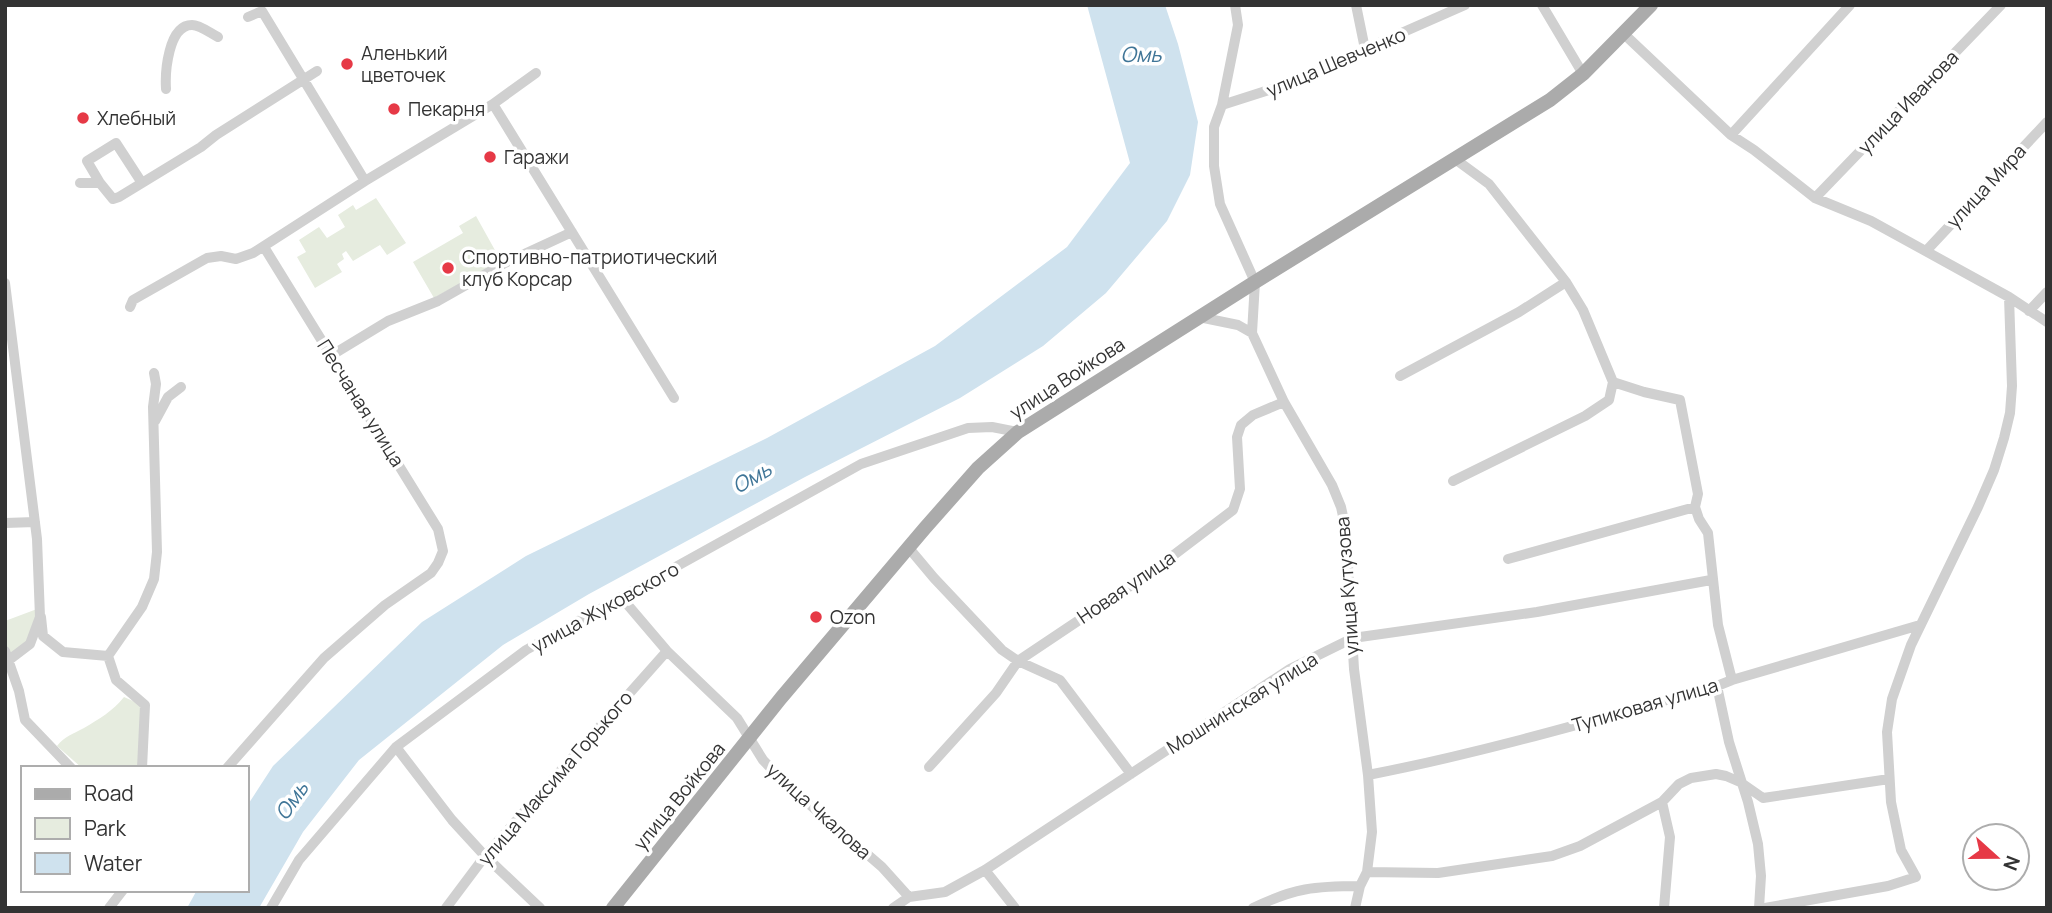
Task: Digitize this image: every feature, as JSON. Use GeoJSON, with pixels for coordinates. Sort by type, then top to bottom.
{"type":"FeatureCollection","features":[{"type":"Feature","properties":{"kind":"main road","name":"улица Войкова"},"geometry":{"type":"LineString","coordinates":[[613,908],[750,737],[908,547],[978,468],[1018,432],[1550,100],[1583,74],[1651,5]]}},
{"type":"Feature","properties":{"kind":"street"},"geometry":{"type":"LineString","coordinates":[[1235,5],[1238,25],[1222,105],[1214,127],[1214,166],[1220,204],[1255,282]]}},
{"type":"Feature","properties":{"kind":"street"},"geometry":{"type":"LineString","coordinates":[[1356,5],[1365,49]]}},
{"type":"Feature","properties":{"kind":"street","name":"улица Шевченко"},"geometry":{"type":"LineString","coordinates":[[1222,105],[1307,78],[1465,5]]}},
{"type":"Feature","properties":{"kind":"street"},"geometry":{"type":"LineString","coordinates":[[1542,5],[1583,74]]}},
{"type":"Feature","properties":{"kind":"street"},"geometry":{"type":"LineString","coordinates":[[1731,135],[1850,5]]}},
{"type":"Feature","properties":{"kind":"street","name":"улица Иванова"},"geometry":{"type":"LineString","coordinates":[[1815,198],[2001,5]]}},
{"type":"Feature","properties":{"kind":"street"},"geometry":{"type":"LineString","coordinates":[[248,17],[262,12],[365,181]]}},
{"type":"Feature","properties":{"kind":"street"},"geometry":{"type":"LineString","coordinates":[[166,89],[165,68],[176,36],[186,26],[195,25],[218,37]]}},
{"type":"Feature","properties":{"kind":"street"},"geometry":{"type":"LineString","coordinates":[[1624,34],[1731,135],[1815,198],[1871,221],[2047,322]]}},
{"type":"Feature","properties":{"kind":"street"},"geometry":{"type":"LineString","coordinates":[[142,183],[116,143],[87,161],[113,199],[142,183],[201,147],[317,71]]}},
{"type":"Feature","properties":{"kind":"street"},"geometry":{"type":"LineString","coordinates":[[130,307],[139,296],[207,258],[221,256],[236,259],[264,247],[365,181],[493,104],[536,74]]}},
{"type":"Feature","properties":{"kind":"street"},"geometry":{"type":"LineString","coordinates":[[493,104],[674,398]]}},
{"type":"Feature","properties":{"kind":"street","name":"улица Мира"},"geometry":{"type":"LineString","coordinates":[[1926,251],[2047,122]]}},
{"type":"Feature","properties":{"kind":"street"},"geometry":{"type":"LineString","coordinates":[[1453,481],[1585,416],[1609,400],[1613,382],[1583,310],[1566,282],[1489,184],[1455,159]]}},
{"type":"Feature","properties":{"kind":"street"},"geometry":{"type":"LineString","coordinates":[[80,183],[100,183]]}},
{"type":"Feature","properties":{"kind":"street"},"geometry":{"type":"LineString","coordinates":[[332,355],[388,321],[438,301],[505,263],[572,232]]}},
{"type":"Feature","properties":{"kind":"street","name":"Песчаная улица"},"geometry":{"type":"LineString","coordinates":[[230,766],[324,658],[385,606],[431,573],[443,551],[438,529],[264,247]]}},
{"type":"Feature","properties":{"kind":"street","name":"улица Кутузова"},"geometry":{"type":"LineString","coordinates":[[1255,282],[1252,333],[1284,401],[1332,485],[1346,530],[1354,669],[1368,775],[1372,832],[1367,872],[1360,886],[1355,908]]}},
{"type":"Feature","properties":{"kind":"street"},"geometry":{"type":"LineString","coordinates":[[1400,376],[1519,312],[1566,282]]}},
{"type":"Feature","properties":{"kind":"street"},"geometry":{"type":"LineString","coordinates":[[5,283],[35,522],[40,617],[43,636],[63,652]]}},
{"type":"Feature","properties":{"kind":"street"},"geometry":{"type":"LineString","coordinates":[[2029,312],[2047,292]]}},
{"type":"Feature","properties":{"kind":"street"},"geometry":{"type":"LineString","coordinates":[[1765,908],[1888,886],[1916,877],[1901,850],[1895,832],[1887,732],[1892,699],[1898,676],[1978,507],[2004,438],[2010,413],[2012,386],[2009,298]]}},
{"type":"Feature","properties":{"kind":"street"},"geometry":{"type":"LineString","coordinates":[[1199,317],[1238,325],[1252,333]]}},
{"type":"Feature","properties":{"kind":"street"},"geometry":{"type":"LineString","coordinates":[[108,656],[142,607],[154,579],[157,552],[154,373]]}},
{"type":"Feature","properties":{"kind":"street"},"geometry":{"type":"LineString","coordinates":[[1613,382],[1680,400],[1698,494],[1695,506],[1708,533],[1718,625],[1732,680]]}},
{"type":"Feature","properties":{"kind":"street"},"geometry":{"type":"LineString","coordinates":[[154,422],[168,397],[181,387]]}},
{"type":"Feature","properties":{"kind":"street","name":"Новая улица"},"geometry":{"type":"LineString","coordinates":[[929,767],[996,693],[1018,661],[1154,570],[1233,510],[1240,488],[1237,437],[1241,425],[1253,415],[1284,401]]}},
{"type":"Feature","properties":{"kind":"street","name":"улица Жуковского"},"geometry":{"type":"LineString","coordinates":[[271,908],[299,860],[396,747],[526,650],[861,464],[968,428],[992,427],[1018,432]]}},
{"type":"Feature","properties":{"kind":"street"},"geometry":{"type":"LineString","coordinates":[[1508,559],[1695,506]]}},
{"type":"Feature","properties":{"kind":"street"},"geometry":{"type":"LineString","coordinates":[[5,523],[35,522]]}},
{"type":"Feature","properties":{"kind":"street"},"geometry":{"type":"LineString","coordinates":[[908,547],[1002,650],[1018,661],[1060,680],[1130,774]]}},
{"type":"Feature","properties":{"kind":"street","name":"Мошнинская улица"},"geometry":{"type":"LineString","coordinates":[[893,908],[909,897],[945,892],[985,870],[1290,670],[1353,638],[1536,612],[1711,580]]}},
{"type":"Feature","properties":{"kind":"street","name":"улица Чкалова"},"geometry":{"type":"LineString","coordinates":[[621,597],[667,651],[737,718],[763,760],[787,785],[882,867],[909,897]]}},
{"type":"Feature","properties":{"kind":"street"},"geometry":{"type":"LineString","coordinates":[[30,644],[40,617]]}},
{"type":"Feature","properties":{"kind":"street","name":"Тупиковая улица"},"geometry":{"type":"LineString","coordinates":[[1368,775],[1449,759],[1717,686],[1920,625]]}},
{"type":"Feature","properties":{"kind":"street"},"geometry":{"type":"LineString","coordinates":[[69,766],[24,720],[7,656],[41,641],[63,652],[108,656]]}},
{"type":"Feature","properties":{"kind":"street","name":"улица Максима Горького"},"geometry":{"type":"LineString","coordinates":[[446,908],[485,856],[667,651]]}},
{"type":"Feature","properties":{"kind":"street"},"geometry":{"type":"LineString","coordinates":[[108,656],[116,680],[145,705],[142,766]]}},
{"type":"Feature","properties":{"kind":"street"},"geometry":{"type":"LineString","coordinates":[[1717,686],[1758,844],[1759,908]]}},
{"type":"Feature","properties":{"kind":"street"},"geometry":{"type":"LineString","coordinates":[[396,747],[452,820],[485,856],[540,908]]}},
{"type":"Feature","properties":{"kind":"street"},"geometry":{"type":"LineString","coordinates":[[1367,872],[1438,873],[1552,856],[1580,846],[1661,802],[1679,784],[1691,778],[1716,774],[1740,782],[1763,798],[1889,779]]}},
{"type":"Feature","properties":{"kind":"street"},"geometry":{"type":"LineString","coordinates":[[1661,802],[1670,837],[1664,908]]}},
{"type":"Feature","properties":{"kind":"street"},"geometry":{"type":"LineString","coordinates":[[985,870],[1015,908]]}},
{"type":"Feature","properties":{"kind":"street"},"geometry":{"type":"LineString","coordinates":[[1253,908],[1283,894],[1319,886],[1360,886]]}},
{"type":"Feature","properties":{"kind":"street"},"geometry":{"type":"LineString","coordinates":[[109,908],[121,892]]}},
{"type":"Feature","properties":{"kind":"green space"},"geometry":{"type":"Polygon","coordinates":[[[376,198],[406,243],[387,255],[380,245],[353,261],[346,251],[342,254],[344,259],[337,264],[342,272],[315,288],[297,257],[306,252],[299,240],[319,227],[327,238],[345,227],[338,215],[353,205],[356,210],[376,198]]]}},
{"type":"Feature","properties":{"kind":"green space"},"geometry":{"type":"Polygon","coordinates":[[[476,216],[501,261],[434,298],[413,262],[463,233],[459,226],[476,216]]]}},
{"type":"Feature","properties":{"kind":"green space"},"geometry":{"type":"Polygon","coordinates":[[[37,609],[29,643],[10,659],[5,648],[5,621],[37,609]]]}},
{"type":"Feature","properties":{"kind":"green space"},"geometry":{"type":"Polygon","coordinates":[[[124,697],[142,705],[140,766],[80,766],[57,746],[66,737],[115,706],[124,697]]]}},
{"type":"Feature","properties":{"kind":"water","name":"Омь"},"geometry":{"type":"Polygon","coordinates":[[[1087,5],[1165,5],[1198,122],[1190,175],[1167,221],[1106,293],[1043,346],[960,398],[805,477],[589,594],[503,645],[359,760],[303,832],[259,908],[187,908],[196,892],[248,892],[248,804],[273,766],[422,622],[526,556],[767,438],[935,346],[1067,247],[1130,163],[1087,5]]]}},
{"type":"Feature","properties":{"kind":"place","name":"Аленький цветочек"},"geometry":{"type":"Point","coordinates":[347,64]}},
{"type":"Feature","properties":{"kind":"place","name":"Пекарня"},"geometry":{"type":"Point","coordinates":[394,109]}},
{"type":"Feature","properties":{"kind":"place","name":"Хлебный"},"geometry":{"type":"Point","coordinates":[83,118]}},
{"type":"Feature","properties":{"kind":"place","name":"Гаражи"},"geometry":{"type":"Point","coordinates":[490,157]}},
{"type":"Feature","properties":{"kind":"place","name":"Спортивно-патриотический клуб Корсар"},"geometry":{"type":"Point","coordinates":[448,268]}},
{"type":"Feature","properties":{"kind":"place","name":"Ozon"},"geometry":{"type":"Point","coordinates":[816,617]}}]}
